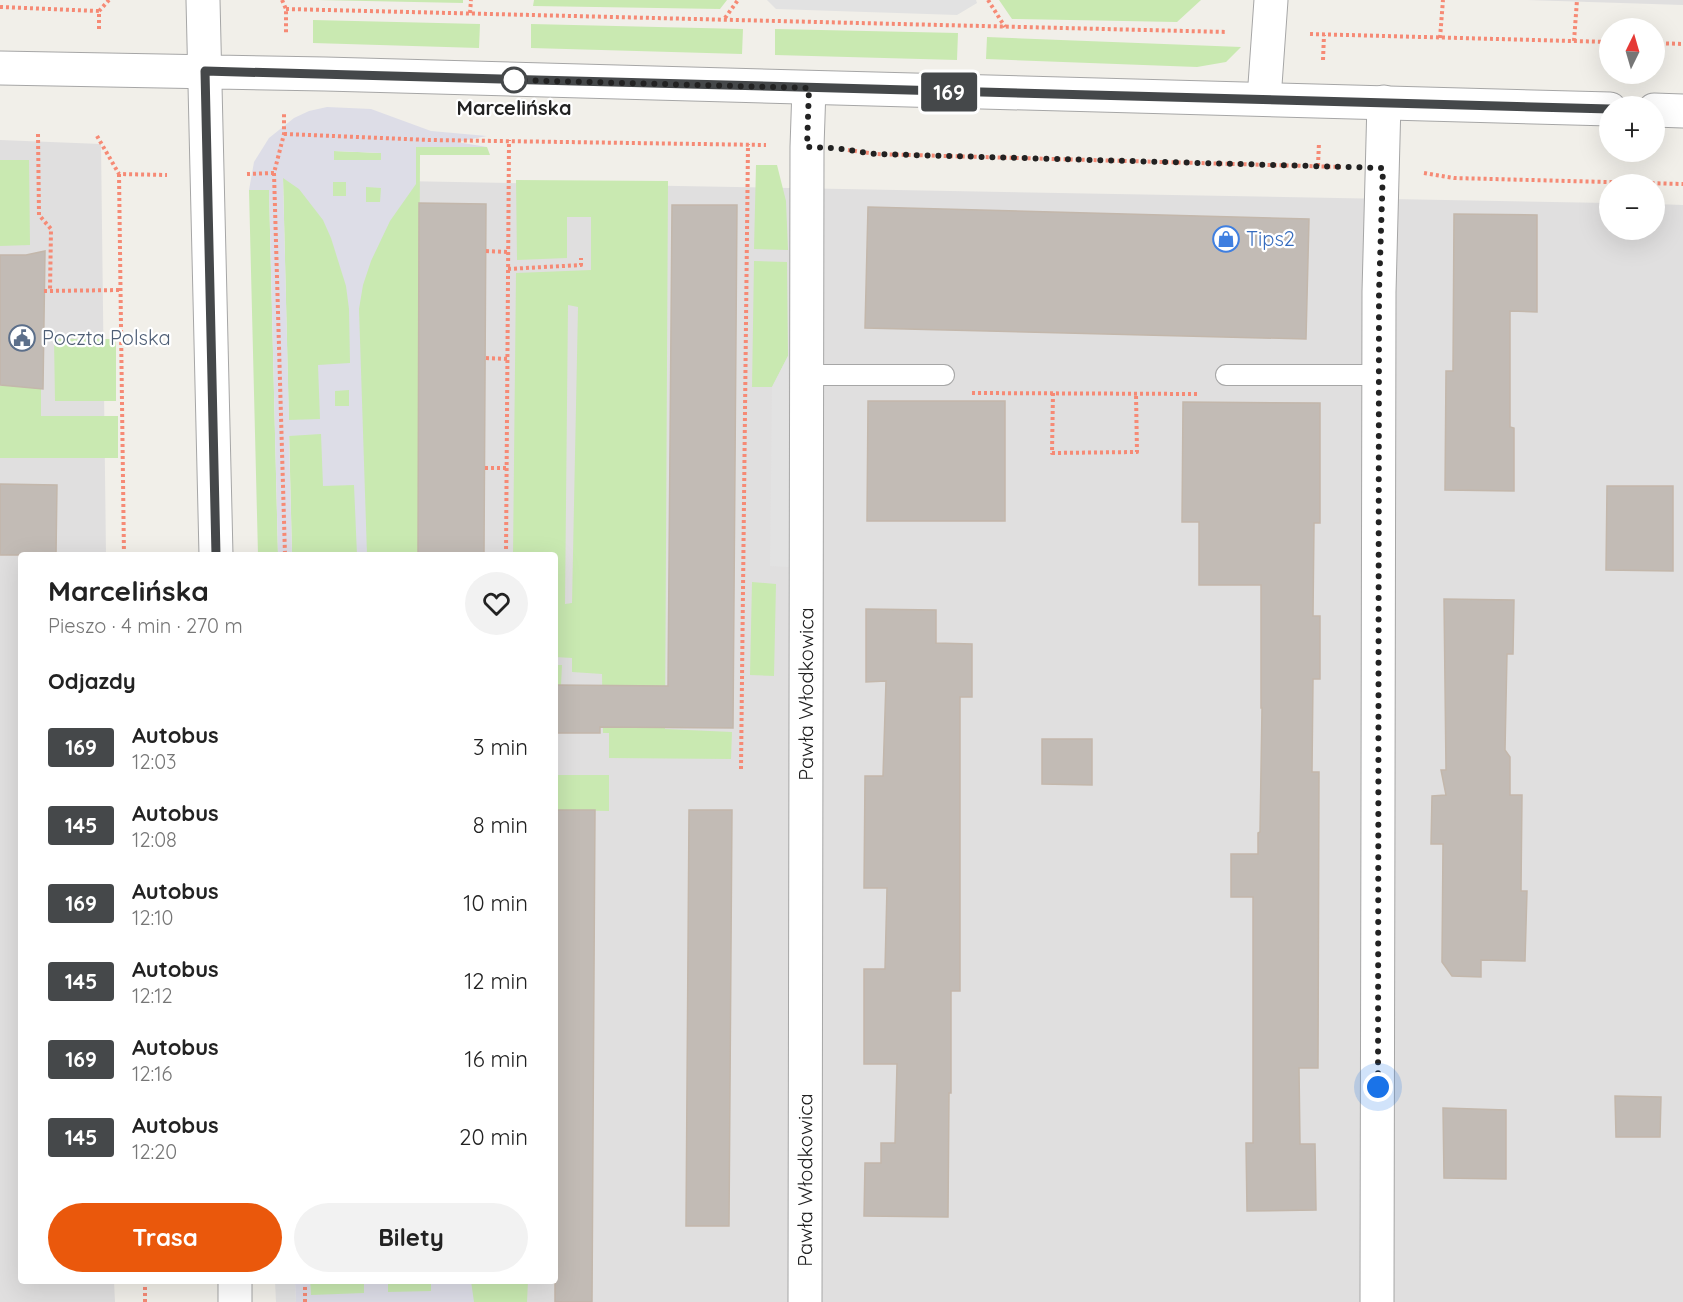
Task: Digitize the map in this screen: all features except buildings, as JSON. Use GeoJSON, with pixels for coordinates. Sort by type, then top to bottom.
{"type":"FeatureCollection","features":[{"type":"Feature","properties":{"kind":"street"},"geometry":{"type":"LineString","coordinates":[[203,0],[216,552]]}},
{"type":"Feature","properties":{"kind":"street"},"geometry":{"type":"LineString","coordinates":[[1264,99],[1271,0]]}},
{"type":"Feature","properties":{"kind":"street"},"geometry":{"type":"LineString","coordinates":[[0,68],[205,71],[1599,109]]}},
{"type":"Feature","properties":{"kind":"street","name":"Pawła Włodkowica"},"geometry":{"type":"LineString","coordinates":[[805,1302],[807,147],[809,88]]}},
{"type":"Feature","properties":{"kind":"street"},"geometry":{"type":"LineString","coordinates":[[1377,1302],[1379,375],[1384,102]]}},
{"type":"Feature","properties":{"kind":"street"},"geometry":{"type":"LineString","coordinates":[[1665,110],[1683,111]]}},
{"type":"Feature","properties":{"kind":"street"},"geometry":{"type":"LineString","coordinates":[[235,1284],[235,1302]]}},
{"type":"Feature","properties":{"kind":"lane"},"geometry":{"type":"LineString","coordinates":[[807,375],[944,375]]}},
{"type":"Feature","properties":{"kind":"lane"},"geometry":{"type":"LineString","coordinates":[[1226,375],[1379,375]]}},
{"type":"Feature","properties":{"kind":"path"},"geometry":{"type":"LineString","coordinates":[[470,13],[471,0]]}},
{"type":"Feature","properties":{"kind":"path"},"geometry":{"type":"LineString","coordinates":[[724,19],[738,0]]}},
{"type":"Feature","properties":{"kind":"path"},"geometry":{"type":"LineString","coordinates":[[988,0],[1005,27]]}},
{"type":"Feature","properties":{"kind":"path"},"geometry":{"type":"LineString","coordinates":[[1440,38],[1443,0]]}},
{"type":"Feature","properties":{"kind":"path"},"geometry":{"type":"LineString","coordinates":[[1574,41],[1577,0]]}},
{"type":"Feature","properties":{"kind":"path"},"geometry":{"type":"LineString","coordinates":[[0,7],[99,11]]}},
{"type":"Feature","properties":{"kind":"path"},"geometry":{"type":"LineString","coordinates":[[286,9],[1599,42]]}},
{"type":"Feature","properties":{"kind":"path"},"geometry":{"type":"LineString","coordinates":[[1665,43],[1683,44]]}},
{"type":"Feature","properties":{"kind":"path"},"geometry":{"type":"LineString","coordinates":[[284,134],[430,140],[748,144],[834,148],[876,154],[1383,168],[1454,178],[1683,184]]}},
{"type":"Feature","properties":{"kind":"path"},"geometry":{"type":"LineString","coordinates":[[38,135],[39,214],[51,230],[50,291]]}},
{"type":"Feature","properties":{"kind":"path"},"geometry":{"type":"LineString","coordinates":[[506,552],[509,140]]}},
{"type":"Feature","properties":{"kind":"path"},"geometry":{"type":"LineString","coordinates":[[741,769],[748,144]]}},
{"type":"Feature","properties":{"kind":"path"},"geometry":{"type":"LineString","coordinates":[[274,173],[285,552]]}},
{"type":"Feature","properties":{"kind":"path"},"geometry":{"type":"LineString","coordinates":[[119,174],[124,552]]}},
{"type":"Feature","properties":{"kind":"path"},"geometry":{"type":"LineString","coordinates":[[486,251],[508,252]]}},
{"type":"Feature","properties":{"kind":"path"},"geometry":{"type":"LineString","coordinates":[[508,269],[581,265],[581,258]]}},
{"type":"Feature","properties":{"kind":"path"},"geometry":{"type":"LineString","coordinates":[[44,291],[121,290]]}},
{"type":"Feature","properties":{"kind":"path"},"geometry":{"type":"LineString","coordinates":[[486,358],[508,359]]}},
{"type":"Feature","properties":{"kind":"path"},"geometry":{"type":"LineString","coordinates":[[971,393],[1206,394]]}},
{"type":"Feature","properties":{"kind":"path"},"geometry":{"type":"LineString","coordinates":[[1053,393],[1052,453],[1137,452],[1136,394]]}},
{"type":"Feature","properties":{"kind":"path"},"geometry":{"type":"LineString","coordinates":[[485,468],[507,468]]}},
{"type":"Feature","properties":{"kind":"path"},"geometry":{"type":"LineString","coordinates":[[145,1284],[145,1302]]}},
{"type":"Feature","properties":{"kind":"path"},"geometry":{"type":"LineString","coordinates":[[305,1284],[305,1302]]}},
{"type":"Feature","properties":{"kind":"shaded area"},"geometry":{"type":"Polygon","coordinates":[[[767,0],[976,0],[977,3],[957,15],[776,9],[767,0]]]}},
{"type":"Feature","properties":{"kind":"shaded area"},"geometry":{"type":"Polygon","coordinates":[[[1527,0],[1683,0],[1683,5],[1527,0]]]}},
{"type":"Feature","properties":{"kind":"shaded area"},"geometry":{"type":"Polygon","coordinates":[[[327,107],[371,109],[431,131],[487,136],[457,142],[487,147],[416,147],[416,184],[390,221],[371,261],[363,285],[359,309],[367,552],[357,552],[354,485],[323,486],[321,434],[289,436],[292,552],[278,552],[269,190],[249,190],[254,162],[269,138],[294,118],[309,111],[327,107]],[[334,151],[334,160],[381,160],[381,153],[334,151]],[[283,178],[289,420],[320,419],[318,365],[350,363],[349,309],[346,286],[323,220],[299,189],[283,178]],[[333,182],[333,196],[346,196],[346,182],[333,182]],[[366,187],[366,202],[380,202],[381,188],[366,187]],[[349,390],[335,391],[335,406],[349,406],[349,390]]]}},
{"type":"Feature","properties":{"kind":"shaded area"},"geometry":{"type":"Polygon","coordinates":[[[0,140],[101,144],[106,552],[18,552],[18,1284],[114,1284],[115,1302],[0,1302],[0,140]]]}},
{"type":"Feature","properties":{"kind":"shaded area"},"geometry":{"type":"Polygon","coordinates":[[[292,179],[1599,203],[1599,240],[1665,240],[1665,204],[1683,205],[1683,1302],[311,1302],[310,1284],[558,1284],[558,552],[298,552],[292,179]]]}},
{"type":"Feature","properties":{"kind":"shaded area"},"geometry":{"type":"Polygon","coordinates":[[[788,356],[790,567],[770,566],[772,387],[788,356]]]}},
{"type":"Feature","properties":{"kind":"shaded area"},"geometry":{"type":"Polygon","coordinates":[[[275,1284],[295,1284],[296,1302],[276,1302],[275,1284]]]}},
{"type":"Feature","properties":{"kind":"shaded area"},"geometry":{"type":"Polygon","coordinates":[[[295,1284],[310,1284],[311,1295],[364,1293],[364,1284],[388,1284],[388,1292],[431,1291],[431,1284],[471,1284],[474,1302],[296,1302],[295,1284]]]}},
{"type":"Feature","properties":{"kind":"green space"},"geometry":{"type":"Polygon","coordinates":[[[317,0],[463,0],[463,3],[317,0]]]}},
{"type":"Feature","properties":{"kind":"green space"},"geometry":{"type":"Polygon","coordinates":[[[534,0],[727,0],[720,9],[533,6],[534,0]]]}},
{"type":"Feature","properties":{"kind":"green space"},"geometry":{"type":"Polygon","coordinates":[[[999,0],[1201,0],[1177,22],[1012,19],[999,0]]]}},
{"type":"Feature","properties":{"kind":"green space"},"geometry":{"type":"Polygon","coordinates":[[[313,20],[480,24],[479,48],[313,43],[313,20]]]}},
{"type":"Feature","properties":{"kind":"green space"},"geometry":{"type":"Polygon","coordinates":[[[531,24],[743,29],[742,54],[531,48],[531,24]]]}},
{"type":"Feature","properties":{"kind":"green space"},"geometry":{"type":"Polygon","coordinates":[[[775,29],[958,33],[957,60],[775,55],[775,29]]]}},
{"type":"Feature","properties":{"kind":"green space"},"geometry":{"type":"Polygon","coordinates":[[[987,37],[1241,47],[1226,62],[1197,67],[986,59],[987,37]]]}},
{"type":"Feature","properties":{"kind":"green space"},"geometry":{"type":"Polygon","coordinates":[[[416,147],[487,147],[490,155],[420,155],[418,552],[292,552],[283,177],[334,151],[381,153],[416,147]]]}},
{"type":"Feature","properties":{"kind":"green space"},"geometry":{"type":"Polygon","coordinates":[[[0,160],[29,160],[30,245],[0,246],[0,160]]]}},
{"type":"Feature","properties":{"kind":"green space"},"geometry":{"type":"Polygon","coordinates":[[[756,165],[777,165],[786,201],[788,250],[754,249],[756,165]]]}},
{"type":"Feature","properties":{"kind":"green space"},"geometry":{"type":"Polygon","coordinates":[[[516,180],[668,181],[665,729],[732,732],[731,759],[609,758],[609,733],[603,733],[602,674],[572,672],[572,658],[558,657],[558,552],[513,552],[516,273],[591,270],[591,217],[567,217],[567,258],[517,260],[516,180]],[[568,305],[565,604],[572,603],[578,307],[568,305]]]}},
{"type":"Feature","properties":{"kind":"green space"},"geometry":{"type":"Polygon","coordinates":[[[269,189],[278,552],[258,552],[249,190],[269,189]]]}},
{"type":"Feature","properties":{"kind":"green space"},"geometry":{"type":"Polygon","coordinates":[[[754,261],[787,262],[788,356],[772,387],[752,387],[754,261]]]}},
{"type":"Feature","properties":{"kind":"green space"},"geometry":{"type":"Polygon","coordinates":[[[54,339],[116,339],[116,401],[55,401],[54,339]]]}},
{"type":"Feature","properties":{"kind":"green space"},"geometry":{"type":"Polygon","coordinates":[[[0,386],[41,386],[41,416],[118,416],[118,458],[0,458],[0,386]]]}},
{"type":"Feature","properties":{"kind":"green space"},"geometry":{"type":"Polygon","coordinates":[[[752,582],[776,584],[774,676],[750,675],[752,582]]]}},
{"type":"Feature","properties":{"kind":"green space"},"geometry":{"type":"Polygon","coordinates":[[[558,665],[562,665],[561,685],[558,686],[558,665]]]}},
{"type":"Feature","properties":{"kind":"green space"},"geometry":{"type":"Polygon","coordinates":[[[558,775],[609,775],[609,811],[558,810],[558,775]]]}},
{"type":"Feature","properties":{"kind":"green space"},"geometry":{"type":"Polygon","coordinates":[[[310,1284],[528,1284],[527,1302],[311,1302],[310,1284]]]}},
{"type":"Feature","properties":{"kind":"bus line","name":"169"},"geometry":{"type":"LineString","coordinates":[[216,552],[205,71],[1599,109]]}},
{"type":"Feature","properties":{"kind":"place","name":"Marcelińska"},"geometry":{"type":"Point","coordinates":[514,80]}},
{"type":"Feature","properties":{"kind":"place","name":"Tips2"},"geometry":{"type":"Point","coordinates":[1226,239]}},
{"type":"Feature","properties":{"kind":"place","name":"Poczta Polska"},"geometry":{"type":"Point","coordinates":[22,338]}},
{"type":"Feature","properties":{"kind":"route"},"geometry":{"type":"LineString","coordinates":[[514,80],[809,88],[807,147],[876,154],[1383,168],[1379,292],[1378,1087]]}}]}
